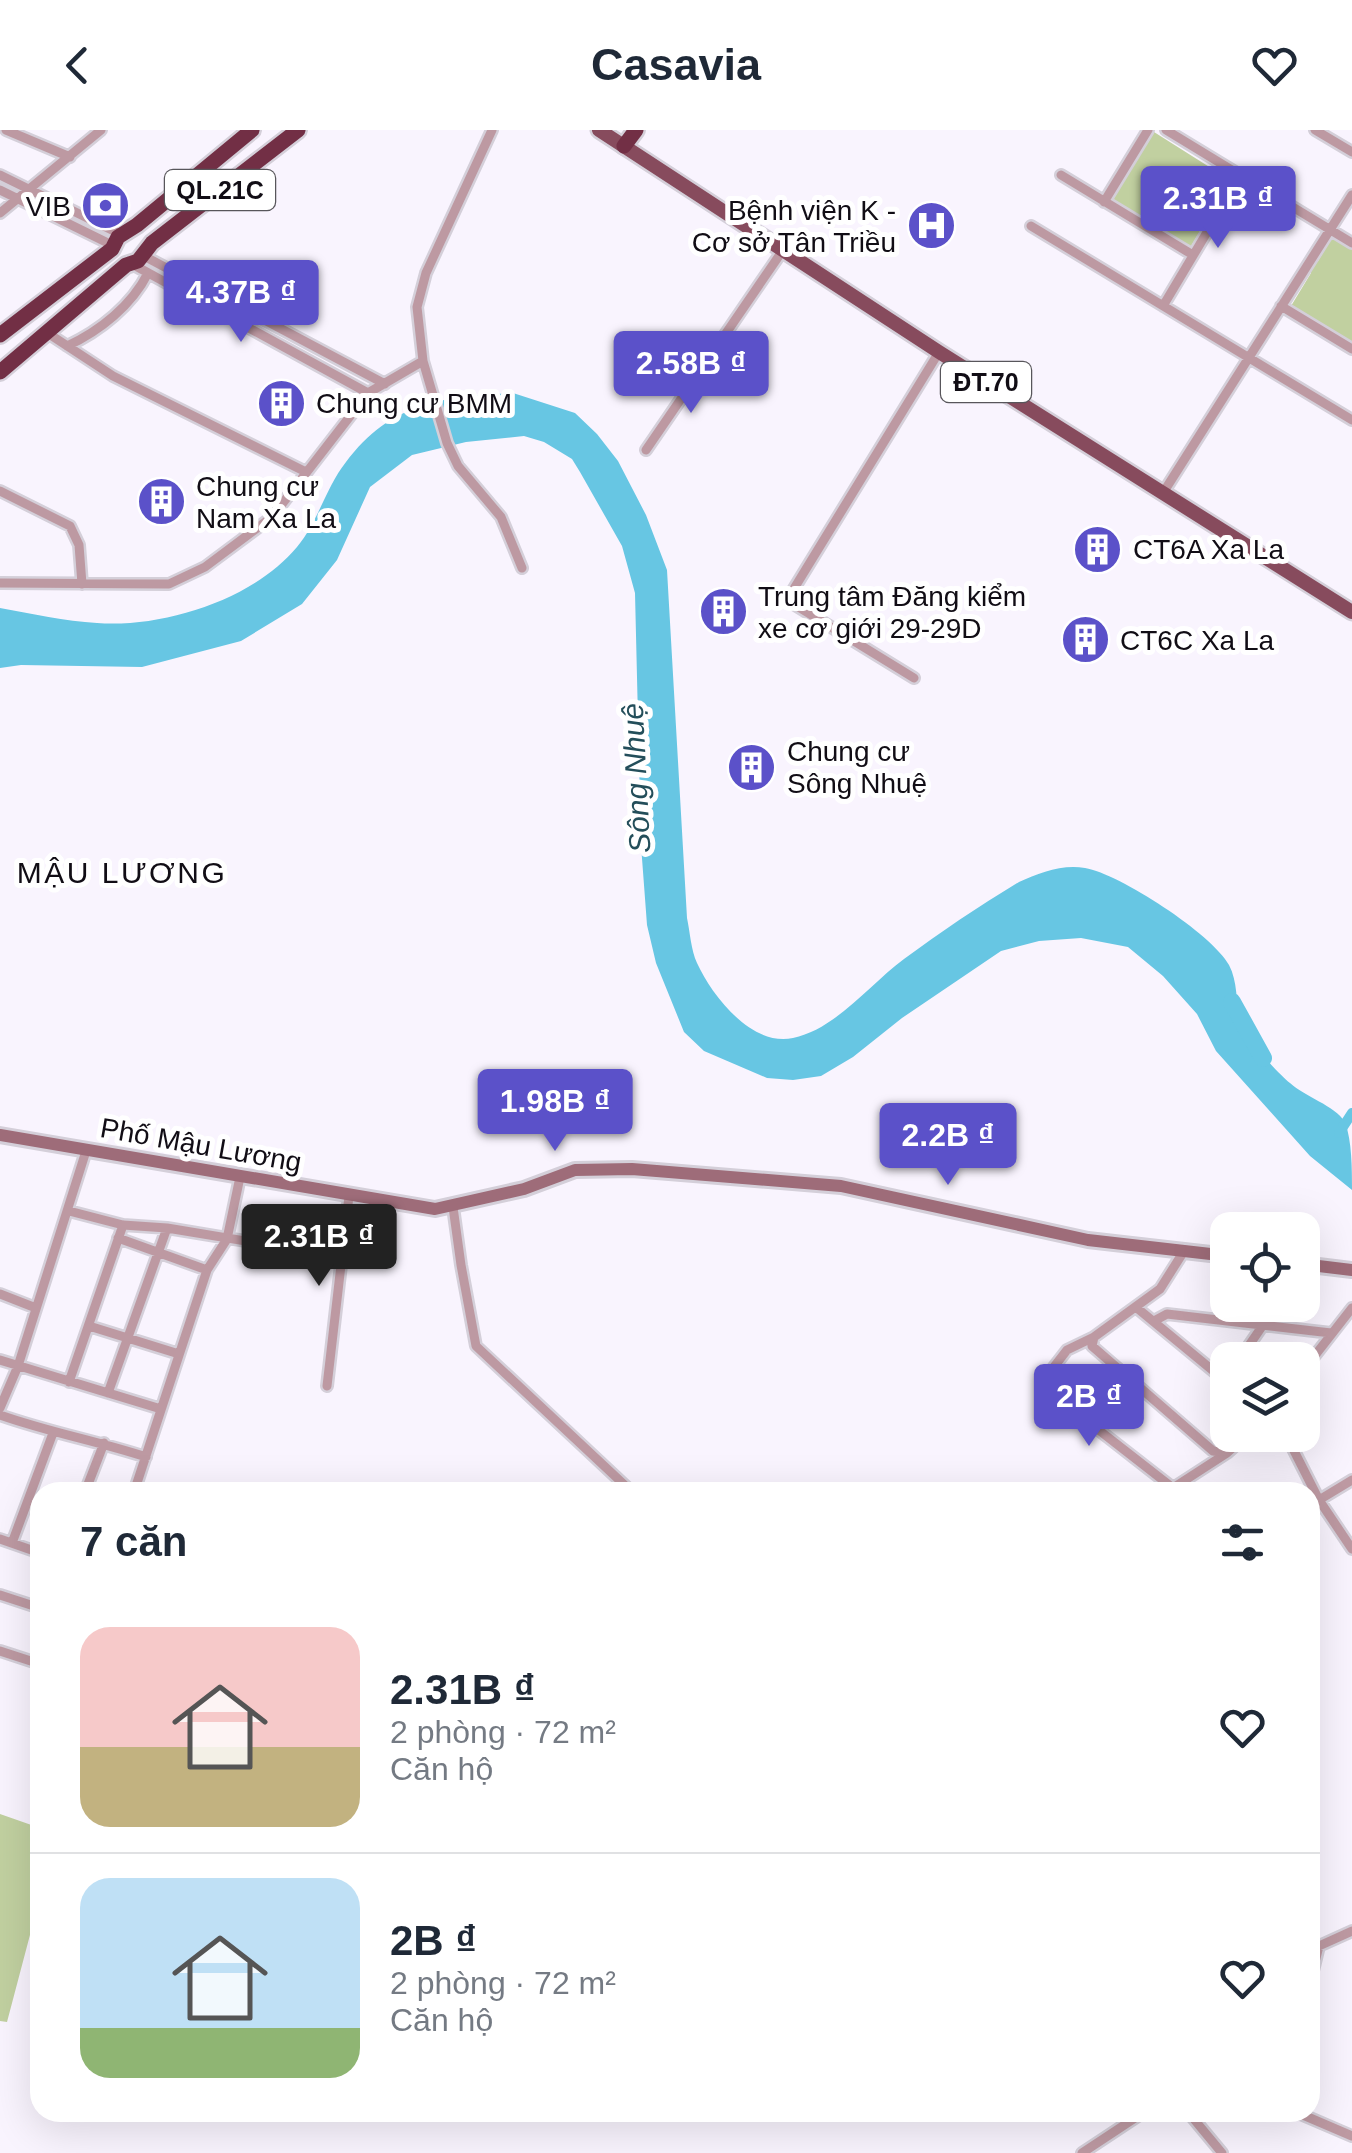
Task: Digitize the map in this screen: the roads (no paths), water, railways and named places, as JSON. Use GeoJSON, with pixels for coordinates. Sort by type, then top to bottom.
{"type":"FeatureCollection","features":[{"type":"Feature","properties":{"kind":"highway","name":"QL.21C"},"geometry":{"type":"LineString","coordinates":[[0,334],[252,130]]}},
{"type":"Feature","properties":{"kind":"highway","name":"QL.21C"},"geometry":{"type":"LineString","coordinates":[[0,372],[298,130]]}},
{"type":"Feature","properties":{"kind":"highway"},"geometry":{"type":"LineString","coordinates":[[624,146],[636,130]]}},
{"type":"Feature","properties":{"kind":"highway"},"geometry":{"type":"LineString","coordinates":[[118,240],[140,240],[136,259],[116,260],[118,240]]}},
{"type":"Feature","properties":{"kind":"main road","name":"ĐT.70"},"geometry":{"type":"LineString","coordinates":[[600,130],[939,352],[1352,612]]}},
{"type":"Feature","properties":{"kind":"street"},"geometry":{"type":"LineString","coordinates":[[6,130],[70,157]]}},
{"type":"Feature","properties":{"kind":"street"},"geometry":{"type":"LineString","coordinates":[[0,213],[101,130]]}},
{"type":"Feature","properties":{"kind":"street"},"geometry":{"type":"LineString","coordinates":[[492,130],[426,273],[417,307],[423,361],[446,443],[458,466],[502,517],[522,568]]}},
{"type":"Feature","properties":{"kind":"street"},"geometry":{"type":"LineString","coordinates":[[1104,202],[1148,130]]}},
{"type":"Feature","properties":{"kind":"street"},"geometry":{"type":"LineString","coordinates":[[1166,130],[1352,243]]}},
{"type":"Feature","properties":{"kind":"street"},"geometry":{"type":"LineString","coordinates":[[1315,130],[1352,152]]}},
{"type":"Feature","properties":{"kind":"street"},"geometry":{"type":"LineString","coordinates":[[0,175],[118,240]]}},
{"type":"Feature","properties":{"kind":"street"},"geometry":{"type":"LineString","coordinates":[[1061,176],[1193,256]]}},
{"type":"Feature","properties":{"kind":"street"},"geometry":{"type":"LineString","coordinates":[[1163,306],[1240,177]]}},
{"type":"Feature","properties":{"kind":"street"},"geometry":{"type":"LineString","coordinates":[[0,190],[118,240]]}},
{"type":"Feature","properties":{"kind":"street"},"geometry":{"type":"LineString","coordinates":[[1163,493],[1352,195]]}},
{"type":"Feature","properties":{"kind":"street"},"geometry":{"type":"LineString","coordinates":[[1031,226],[1352,420]]}},
{"type":"Feature","properties":{"kind":"street"},"geometry":{"type":"LineString","coordinates":[[646,450],[783,250]]}},
{"type":"Feature","properties":{"kind":"street"},"geometry":{"type":"LineString","coordinates":[[136,259],[148,273],[368,393]]}},
{"type":"Feature","properties":{"kind":"street"},"geometry":{"type":"LineString","coordinates":[[136,259],[384,384]]}},
{"type":"Feature","properties":{"kind":"street"},"geometry":{"type":"LineString","coordinates":[[66,346],[86,337],[135,296],[148,273]]}},
{"type":"Feature","properties":{"kind":"street"},"geometry":{"type":"LineString","coordinates":[[1282,306],[1352,349]]}},
{"type":"Feature","properties":{"kind":"street"},"geometry":{"type":"LineString","coordinates":[[46,332],[113,376],[306,472]]}},
{"type":"Feature","properties":{"kind":"street"},"geometry":{"type":"LineString","coordinates":[[914,678],[788,600],[939,352]]}},
{"type":"Feature","properties":{"kind":"street"},"geometry":{"type":"LineString","coordinates":[[0,583],[169,584],[205,566],[272,518],[368,393],[423,361]]}},
{"type":"Feature","properties":{"kind":"street"},"geometry":{"type":"LineString","coordinates":[[0,492],[70,526],[79,545],[82,584]]}},
{"type":"Feature","properties":{"kind":"street","name":"Phố Mậu Lương"},"geometry":{"type":"LineString","coordinates":[[0,1135],[435,1209],[524,1189],[575,1170],[632,1169],[840,1186],[1088,1240],[1210,1254]]}},
{"type":"Feature","properties":{"kind":"street"},"geometry":{"type":"LineString","coordinates":[[86,1151],[0,1412],[53,1433],[104,1443],[146,1457]]}},
{"type":"Feature","properties":{"kind":"street"},"geometry":{"type":"LineString","coordinates":[[137,1482],[207,1270],[226,1239],[240,1177]]}},
{"type":"Feature","properties":{"kind":"street"},"geometry":{"type":"LineString","coordinates":[[327,1386],[348,1196]]}},
{"type":"Feature","properties":{"kind":"street"},"geometry":{"type":"LineString","coordinates":[[454,1207],[460,1266],[476,1346],[621,1482]]}},
{"type":"Feature","properties":{"kind":"street"},"geometry":{"type":"LineString","coordinates":[[68,1212],[342,1258]]}},
{"type":"Feature","properties":{"kind":"street"},"geometry":{"type":"LineString","coordinates":[[69,1382],[123,1224]]}},
{"type":"Feature","properties":{"kind":"street"},"geometry":{"type":"LineString","coordinates":[[108,1393],[166,1228]]}},
{"type":"Feature","properties":{"kind":"street"},"geometry":{"type":"LineString","coordinates":[[118,1238],[207,1270]]}},
{"type":"Feature","properties":{"kind":"street"},"geometry":{"type":"LineString","coordinates":[[1165,1482],[1058,1399],[1050,1372],[1067,1350],[1138,1308],[1168,1280],[1184,1251]]}},
{"type":"Feature","properties":{"kind":"street"},"geometry":{"type":"LineString","coordinates":[[1320,1266],[1352,1270]]}},
{"type":"Feature","properties":{"kind":"street"},"geometry":{"type":"LineString","coordinates":[[0,1294],[36,1308]]}},
{"type":"Feature","properties":{"kind":"street"},"geometry":{"type":"LineString","coordinates":[[1138,1308],[1210,1366]]}},
{"type":"Feature","properties":{"kind":"street"},"geometry":{"type":"LineString","coordinates":[[1320,1348],[1352,1308]]}},
{"type":"Feature","properties":{"kind":"street"},"geometry":{"type":"LineString","coordinates":[[1154,1322],[1167,1314],[1331,1333]]}},
{"type":"Feature","properties":{"kind":"street"},"geometry":{"type":"LineString","coordinates":[[88,1326],[179,1354]]}},
{"type":"Feature","properties":{"kind":"street"},"geometry":{"type":"LineString","coordinates":[[1252,1342],[1263,1326]]}},
{"type":"Feature","properties":{"kind":"street"},"geometry":{"type":"LineString","coordinates":[[1094,1336],[1094,1350],[1212,1451],[1227,1453]]}},
{"type":"Feature","properties":{"kind":"street"},"geometry":{"type":"LineString","coordinates":[[0,1360],[161,1408]]}},
{"type":"Feature","properties":{"kind":"street"},"geometry":{"type":"LineString","coordinates":[[35,1482],[53,1433]]}},
{"type":"Feature","properties":{"kind":"street"},"geometry":{"type":"LineString","coordinates":[[89,1482],[104,1443]]}},
{"type":"Feature","properties":{"kind":"street"},"geometry":{"type":"LineString","coordinates":[[1294,1452],[1309,1482]]}},
{"type":"Feature","properties":{"kind":"street"},"geometry":{"type":"LineString","coordinates":[[1182,1482],[1227,1453]]}},
{"type":"Feature","properties":{"kind":"street"},"geometry":{"type":"LineString","coordinates":[[1320,1499],[1352,1480]]}},
{"type":"Feature","properties":{"kind":"street"},"geometry":{"type":"LineString","coordinates":[[12,1543],[30,1495]]}},
{"type":"Feature","properties":{"kind":"street"},"geometry":{"type":"LineString","coordinates":[[1320,1503],[1352,1549]]}},
{"type":"Feature","properties":{"kind":"street"},"geometry":{"type":"LineString","coordinates":[[0,1539],[30,1549]]}},
{"type":"Feature","properties":{"kind":"street"},"geometry":{"type":"LineString","coordinates":[[0,1595],[30,1605]]}},
{"type":"Feature","properties":{"kind":"street"},"geometry":{"type":"LineString","coordinates":[[0,1652],[30,1661]]}},
{"type":"Feature","properties":{"kind":"street"},"geometry":{"type":"LineString","coordinates":[[1320,1946],[1352,1931]]}},
{"type":"Feature","properties":{"kind":"street"},"geometry":{"type":"LineString","coordinates":[[1082,2153],[1129,2122]]}},
{"type":"Feature","properties":{"kind":"street"},"geometry":{"type":"LineString","coordinates":[[1196,2122],[1222,2153]]}},
{"type":"Feature","properties":{"kind":"street"},"geometry":{"type":"LineString","coordinates":[[1319,2122],[1352,2136]]}},
{"type":"Feature","properties":{"kind":"water"},"geometry":{"type":"Polygon","coordinates":[[[513,393],[575,413],[597,434],[618,461],[646,515],[667,570],[687,918],[697,963],[735,1016],[763,1035],[778,1039],[809,1033],[838,1016],[918,949],[1019,882],[1059,868],[1085,868],[1141,893],[1185,922],[1219,952],[1235,981],[1247,1037],[1290,1083],[1345,1122],[1352,1190],[1310,1156],[1216,1051],[1197,1014],[1163,976],[1128,947],[1081,938],[1039,941],[1001,951],[821,1076],[767,1078],[704,1051],[684,1032],[656,963],[647,925],[641,845],[635,593],[622,546],[580,472],[572,459],[544,442],[524,436],[466,442],[412,455],[370,487],[337,560],[302,604],[241,641],[142,667],[0,668],[0,608],[73,621],[123,623],[150,621],[206,606],[257,582],[297,547],[339,472],[381,426],[442,400],[513,393]]]}},
{"type":"Feature","properties":{"kind":"waterway","name":"Sông Nhuệ"},"geometry":{"type":"LineString","coordinates":[[1232,1002],[1263,1058]]}},
{"type":"Feature","properties":{"kind":"waterway"},"geometry":{"type":"LineString","coordinates":[[1339,1133],[1352,1113]]}},
{"type":"Feature","properties":{"kind":"place","name":"VIB"},"geometry":{"type":"Point","coordinates":[106,206]}},
{"type":"Feature","properties":{"kind":"place","name":"Bệnh viện K - Cơ sở Tân Triều"},"geometry":{"type":"Point","coordinates":[931,226]}},
{"type":"Feature","properties":{"kind":"place","name":"Chung cư BMM"},"geometry":{"type":"Point","coordinates":[281,403]}},
{"type":"Feature","properties":{"kind":"place","name":"Chung cư Nam Xa La"},"geometry":{"type":"Point","coordinates":[161,502]}},
{"type":"Feature","properties":{"kind":"place","name":"CT6A Xa La"},"geometry":{"type":"Point","coordinates":[1098,549]}},
{"type":"Feature","properties":{"kind":"place","name":"Trung tâm Đăng kiểm xe cơ giới 29-29D"},"geometry":{"type":"Point","coordinates":[723,612]}},
{"type":"Feature","properties":{"kind":"place","name":"CT6C Xa La"},"geometry":{"type":"Point","coordinates":[1085,640]}},
{"type":"Feature","properties":{"kind":"place","name":"Chung cư Sông Nhuệ"},"geometry":{"type":"Point","coordinates":[752,767]}},
{"type":"Feature","properties":{"kind":"district","name":"MẬU LƯƠNG"},"geometry":{"type":"Point","coordinates":[122,872]}}]}
